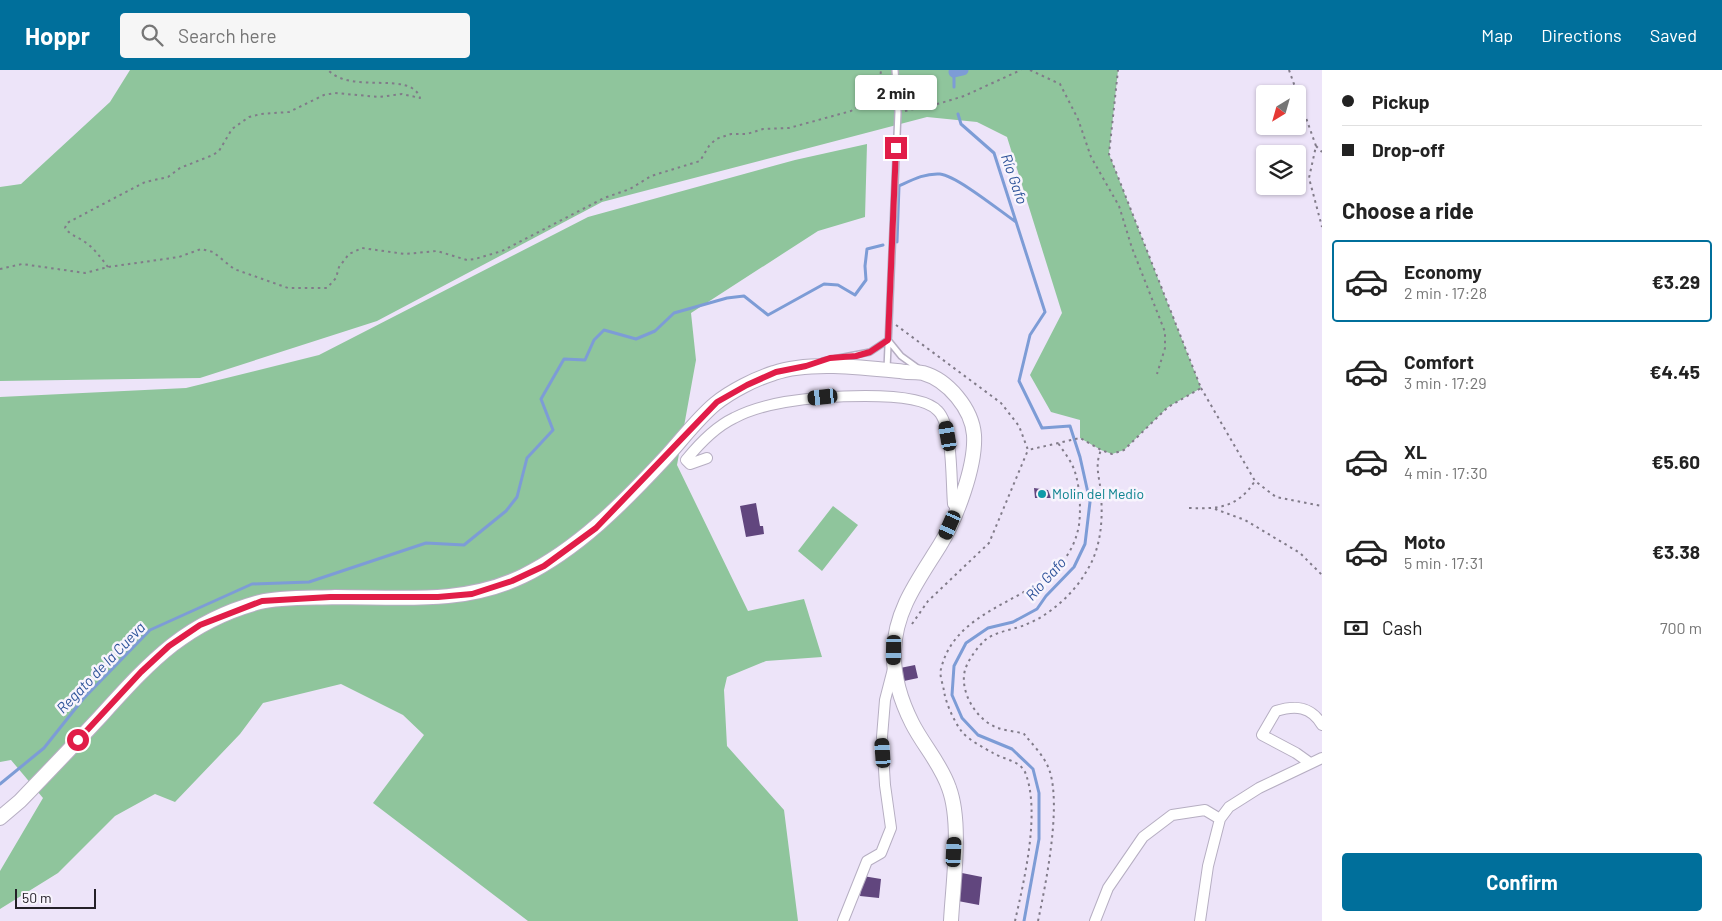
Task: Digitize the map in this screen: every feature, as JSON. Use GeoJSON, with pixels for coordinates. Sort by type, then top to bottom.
{"type":"FeatureCollection","features":[{"type":"Feature","properties":{"kind":"street"},"geometry":{"type":"LineString","coordinates":[[0,818],[20,802],[141,672],[169,646],[200,625],[262,601],[330,597],[472,594],[512,581],[544,566],[596,528],[717,402],[747,385],[776,372],[806,366],[925,374],[948,387],[966,408],[974,433],[970,470],[957,509],[943,540],[907,598],[895,634],[894,668],[898,689],[912,724],[934,758],[949,788],[954,812],[955,835],[951,921]]}},
{"type":"Feature","properties":{"kind":"street"},"geometry":{"type":"LineString","coordinates":[[707,458],[690,464],[686,460],[709,435],[733,418],[756,409],[783,402],[846,396],[890,398],[929,403],[939,412],[946,424],[950,447],[954,504],[957,509]]}},
{"type":"Feature","properties":{"kind":"street"},"geometry":{"type":"LineString","coordinates":[[843,921],[867,861],[881,853],[891,828],[885,785],[882,737],[884,700],[894,668]]}},
{"type":"Feature","properties":{"kind":"street"},"geometry":{"type":"LineString","coordinates":[[1310,764],[1296,752],[1262,735],[1276,711],[1292,706],[1304,709],[1319,720],[1322,725]]}},
{"type":"Feature","properties":{"kind":"street"},"geometry":{"type":"LineString","coordinates":[[1200,921],[1208,866],[1220,819],[1229,808],[1259,788],[1322,758]]}},
{"type":"Feature","properties":{"kind":"street"},"geometry":{"type":"LineString","coordinates":[[1095,921],[1108,888],[1143,837],[1172,815],[1205,810],[1220,819]]}},
{"type":"Feature","properties":{"kind":"lane"},"geometry":{"type":"LineString","coordinates":[[887,370],[898,112],[894,70]]}},
{"type":"Feature","properties":{"kind":"lane"},"geometry":{"type":"LineString","coordinates":[[806,366],[830,358],[856,356],[870,352],[888,340]]}},
{"type":"Feature","properties":{"kind":"lane"},"geometry":{"type":"LineString","coordinates":[[888,340],[901,356],[925,374]]}},
{"type":"Feature","properties":{"kind":"path"},"geometry":{"type":"LineString","coordinates":[[328,70],[335,77],[354,82],[390,79]]}},
{"type":"Feature","properties":{"kind":"path"},"geometry":{"type":"LineString","coordinates":[[0,269],[22,264],[85,273],[108,267],[179,257],[201,249],[213,252],[234,269],[288,288],[327,288],[336,278],[339,267],[349,254],[362,248],[405,254],[437,251],[467,260],[502,251],[604,198],[630,189],[651,176],[700,161],[709,146],[716,139],[731,134],[747,134],[763,129],[789,128],[851,111],[871,98],[879,88],[881,70]]}},
{"type":"Feature","properties":{"kind":"path"},"geometry":{"type":"LineString","coordinates":[[898,112],[964,96],[1021,70]]}},
{"type":"Feature","properties":{"kind":"path"},"geometry":{"type":"LineString","coordinates":[[1030,70],[1060,84],[1078,119],[1091,157],[1119,206],[1132,248],[1164,332],[1164,348],[1157,374]]}},
{"type":"Feature","properties":{"kind":"path"},"geometry":{"type":"LineString","coordinates":[[1118,70],[1109,154],[1201,388],[1255,481],[1276,497],[1322,506]]}},
{"type":"Feature","properties":{"kind":"path"},"geometry":{"type":"LineString","coordinates":[[1289,70],[1316,146],[1322,152]]}},
{"type":"Feature","properties":{"kind":"path"},"geometry":{"type":"LineString","coordinates":[[108,267],[89,245],[70,234],[65,228],[68,223],[145,182],[168,177],[180,168],[214,155],[219,151],[232,129],[248,117],[289,112],[324,95],[335,93],[379,96],[402,94],[420,98],[419,91],[398,79]]}},
{"type":"Feature","properties":{"kind":"path"},"geometry":{"type":"LineString","coordinates":[[1316,146],[1309,178],[1322,227]]}},
{"type":"Feature","properties":{"kind":"path"},"geometry":{"type":"LineString","coordinates":[[896,318],[896,325],[1001,404],[1019,426],[1028,450],[989,543],[928,601],[909,629]]}},
{"type":"Feature","properties":{"kind":"path"},"geometry":{"type":"LineString","coordinates":[[1028,450],[1080,438],[1112,454],[1124,450],[1168,407],[1201,388]]}},
{"type":"Feature","properties":{"kind":"path"},"geometry":{"type":"LineString","coordinates":[[1015,921],[1032,822],[1031,792],[1024,770],[1014,762],[994,754],[963,733],[945,701],[940,671],[947,651],[960,631],[971,622],[1037,585],[1064,560],[1077,535],[1080,516],[1075,472],[1058,443]]}},
{"type":"Feature","properties":{"kind":"path"},"geometry":{"type":"LineString","coordinates":[[1038,921],[1046,884],[1052,826],[1053,797],[1050,772],[1040,754],[1024,734],[998,728],[980,716],[970,702],[965,688],[965,670],[972,656],[985,641],[1043,616],[1071,592],[1087,571],[1100,540],[1101,493],[1096,461],[1101,450]]}},
{"type":"Feature","properties":{"kind":"path"},"geometry":{"type":"LineString","coordinates":[[1215,509],[1245,496],[1255,481]]}},
{"type":"Feature","properties":{"kind":"path"},"geometry":{"type":"LineString","coordinates":[[1189,508],[1215,509],[1244,520],[1300,553],[1322,575]]}},
{"type":"Feature","properties":{"kind":"green space"},"geometry":{"type":"Polygon","coordinates":[[[130,70],[1118,70],[1109,154],[1201,388],[1168,407],[1124,450],[1112,454],[1080,438],[1080,420],[1051,412],[1030,375],[1062,313],[1007,137],[977,122],[927,117],[602,202],[377,321],[200,378],[0,381],[0,187],[21,184],[110,102],[130,70]]]}},
{"type":"Feature","properties":{"kind":"green space"},"geometry":{"type":"Polygon","coordinates":[[[867,144],[865,217],[818,231],[691,313],[696,360],[677,465],[748,611],[804,599],[822,657],[766,661],[727,677],[724,690],[727,746],[784,810],[798,921],[528,921],[373,803],[424,735],[403,715],[341,684],[263,703],[240,734],[175,802],[155,794],[115,816],[58,873],[0,909],[0,871],[43,798],[11,760],[0,762],[0,397],[186,388],[319,355],[588,217],[795,160],[867,144]]]}},
{"type":"Feature","properties":{"kind":"green space"},"geometry":{"type":"Polygon","coordinates":[[[833,506],[858,525],[822,571],[798,551],[833,506]]]}},
{"type":"Feature","properties":{"kind":"building","name":"Molin del Medio"},"geometry":{"type":"Polygon","coordinates":[[[1034,488],[1048,490],[1051,498],[1035,498],[1034,488]]]}},
{"type":"Feature","properties":{"kind":"building"},"geometry":{"type":"Polygon","coordinates":[[[756,503],[760,526],[763,526],[764,534],[746,537],[740,506],[756,503]]]}},
{"type":"Feature","properties":{"kind":"building"},"geometry":{"type":"Polygon","coordinates":[[[915,665],[918,678],[904,681],[900,668],[915,665]]]}},
{"type":"Feature","properties":{"kind":"building"},"geometry":{"type":"Polygon","coordinates":[[[962,873],[982,877],[979,905],[958,901],[962,873]]]}},
{"type":"Feature","properties":{"kind":"building"},"geometry":{"type":"Polygon","coordinates":[[[863,876],[881,879],[879,898],[860,896],[863,876]]]}},
{"type":"Feature","properties":{"kind":"waterway","name":"Río Gafo"},"geometry":{"type":"LineString","coordinates":[[954,70],[954,87]]}},
{"type":"Feature","properties":{"kind":"waterway"},"geometry":{"type":"LineString","coordinates":[[954,72],[963,70]]}},
{"type":"Feature","properties":{"kind":"waterway","name":"Río Gafo"},"geometry":{"type":"LineString","coordinates":[[958,114],[961,124],[994,153],[1045,312],[1030,335],[1019,381],[1042,428],[1070,426],[1080,457],[1090,502],[1085,544],[1074,567],[1046,596],[1037,609],[1013,622],[988,628],[966,643],[954,666],[952,695],[962,718],[978,735],[1012,749],[1033,769],[1039,793],[1039,839],[1024,921]]}},
{"type":"Feature","properties":{"kind":"waterway","name":"Regato de la Cueva"},"geometry":{"type":"LineString","coordinates":[[897,242],[899,186],[919,177],[929,175],[940,174],[957,181],[1016,222]]}},
{"type":"Feature","properties":{"kind":"waterway","name":"Regato de la Cueva"},"geometry":{"type":"LineString","coordinates":[[0,784],[44,748],[83,699],[150,630],[252,584],[309,582],[426,543],[464,545],[506,511],[517,497],[527,458],[553,430],[541,399],[564,359],[585,360],[594,340],[604,330],[636,339],[655,331],[674,313],[727,298],[744,296],[768,315],[824,284],[838,285],[855,295],[866,280],[867,249],[883,245]]}},
{"type":"Feature","properties":{"kind":"place","name":"Molin del Medio"},"geometry":{"type":"Point","coordinates":[1042,494]}},
{"type":"Feature","properties":{"kind":"route"},"geometry":{"type":"LineString","coordinates":[[78,740],[141,672],[169,646],[200,625],[262,601],[330,597],[438,597],[472,594],[512,581],[544,566],[596,528],[717,402],[747,385],[776,372],[806,366],[830,358],[856,356],[870,352],[888,340],[896,148]]}}]}
